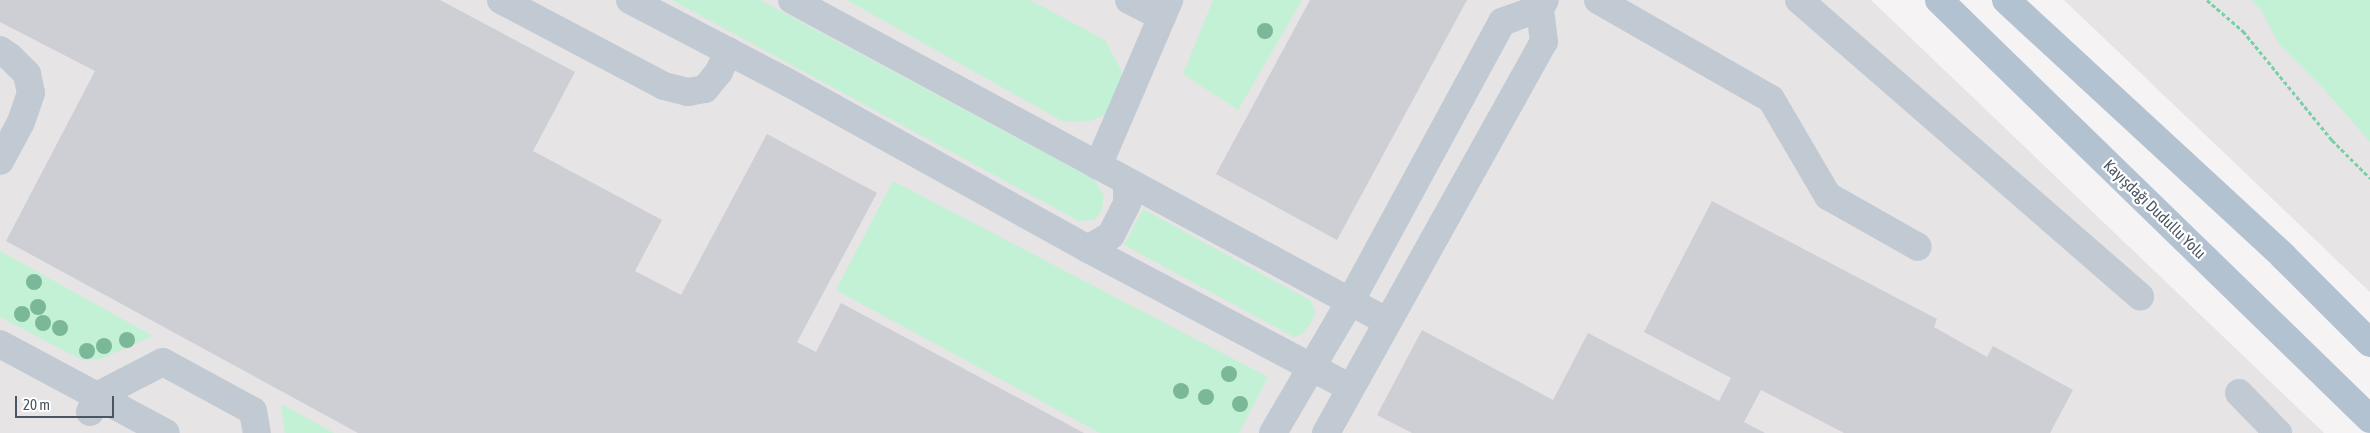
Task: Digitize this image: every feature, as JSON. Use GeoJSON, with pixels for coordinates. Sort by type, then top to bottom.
{"type":"FeatureCollection","features":[{"type":"Feature","properties":{"kind":"main road","name":"Kayışdağı Dudullu Yolu"},"geometry":{"type":"LineString","coordinates":[[1940,0],[2370,419]]}},
{"type":"Feature","properties":{"kind":"main road"},"geometry":{"type":"LineString","coordinates":[[2006,0],[2283,256],[2370,343]]}},
{"type":"Feature","properties":{"kind":"lane"},"geometry":{"type":"LineString","coordinates":[[501,0],[664,86],[688,92],[704,89],[719,72],[728,51]]}},
{"type":"Feature","properties":{"kind":"lane"},"geometry":{"type":"LineString","coordinates":[[630,0],[728,51],[1088,248],[1311,365],[1351,388]]}},
{"type":"Feature","properties":{"kind":"lane"},"geometry":{"type":"LineString","coordinates":[[792,0],[1388,322]]}},
{"type":"Feature","properties":{"kind":"lane"},"geometry":{"type":"LineString","coordinates":[[1098,166],[1166,8],[1130,0]]}},
{"type":"Feature","properties":{"kind":"lane"},"geometry":{"type":"LineString","coordinates":[[1598,0],[1771,99],[1828,196],[1918,246]]}},
{"type":"Feature","properties":{"kind":"lane"},"geometry":{"type":"LineString","coordinates":[[1799,0],[2140,296]]}},
{"type":"Feature","properties":{"kind":"lane"},"geometry":{"type":"LineString","coordinates":[[1273,433],[1311,365],[1350,302],[1502,22],[1542,4],[1544,42],[1326,433]]}},
{"type":"Feature","properties":{"kind":"lane"},"geometry":{"type":"LineString","coordinates":[[0,50],[10,57],[26,74],[31,92],[21,122],[0,161]]}},
{"type":"Feature","properties":{"kind":"lane"},"geometry":{"type":"LineString","coordinates":[[1088,248],[1111,235],[1127,203],[1127,182]]}},
{"type":"Feature","properties":{"kind":"lane"},"geometry":{"type":"LineString","coordinates":[[0,344],[94,404],[130,433]]}},
{"type":"Feature","properties":{"kind":"lane"},"geometry":{"type":"LineString","coordinates":[[94,404],[163,362],[253,411],[257,433]]}},
{"type":"Feature","properties":{"kind":"lane"},"geometry":{"type":"LineString","coordinates":[[0,364],[166,433]]}},
{"type":"Feature","properties":{"kind":"lane"},"geometry":{"type":"LineString","coordinates":[[2239,392],[2278,433]]}},
{"type":"Feature","properties":{"kind":"path"},"geometry":{"type":"LineString","coordinates":[[2207,0],[2243,31],[2332,140],[2370,178]]}},
{"type":"Feature","properties":{"kind":"shaded area"},"geometry":{"type":"Polygon","coordinates":[[[0,0],[1871,0],[2324,433],[0,433],[0,0]]]}},
{"type":"Feature","properties":{"kind":"shaded area"},"geometry":{"type":"Polygon","coordinates":[[[2064,0],[2370,0],[2370,292],[2064,0]]]}},
{"type":"Feature","properties":{"kind":"green space"},"geometry":{"type":"Polygon","coordinates":[[[672,0],[760,0],[1095,180],[1104,196],[1101,212],[1094,220],[1079,221],[672,0]]]}},
{"type":"Feature","properties":{"kind":"green space"},"geometry":{"type":"Polygon","coordinates":[[[847,0],[1030,0],[1105,40],[1121,70],[1123,89],[1112,112],[1090,121],[1064,122],[847,0]]]}},
{"type":"Feature","properties":{"kind":"green space"},"geometry":{"type":"Polygon","coordinates":[[[1213,0],[1302,0],[1238,110],[1183,74],[1213,0]]]}},
{"type":"Feature","properties":{"kind":"green space"},"geometry":{"type":"Polygon","coordinates":[[[2251,0],[2370,0],[2370,142],[2323,88],[2279,44],[2261,10],[2251,0]]]}},
{"type":"Feature","properties":{"kind":"green space"},"geometry":{"type":"Polygon","coordinates":[[[893,181],[1268,377],[1239,433],[1100,433],[836,290],[893,181]]]}},
{"type":"Feature","properties":{"kind":"green space"},"geometry":{"type":"Polygon","coordinates":[[[1143,209],[1311,301],[1315,312],[1312,321],[1302,334],[1294,337],[1124,245],[1143,209]]]}},
{"type":"Feature","properties":{"kind":"green space"},"geometry":{"type":"Polygon","coordinates":[[[0,251],[153,336],[100,359],[82,360],[0,317],[0,251]]]}},
{"type":"Feature","properties":{"kind":"green space"},"geometry":{"type":"Polygon","coordinates":[[[281,404],[334,433],[285,433],[281,404]]]}},
{"type":"Feature","properties":{"kind":"building"},"geometry":{"type":"Polygon","coordinates":[[[0,0],[440,0],[575,72],[533,151],[662,220],[635,271],[681,295],[767,134],[877,193],[797,342],[816,352],[841,303],[1084,433],[358,433],[6,241],[95,71],[0,22],[0,0]]]}},
{"type":"Feature","properties":{"kind":"building"},"geometry":{"type":"Polygon","coordinates":[[[1310,0],[1467,0],[1337,240],[1216,174],[1310,0]]]}},
{"type":"Feature","properties":{"kind":"building"},"geometry":{"type":"Polygon","coordinates":[[[1712,201],[1937,319],[1934,327],[1987,357],[1993,346],[2073,390],[2050,433],[1844,433],[1761,390],[1744,422],[1765,433],[1412,433],[1377,415],[1422,330],[1553,400],[1588,333],[1719,401],[1731,378],[1644,332],[1712,201]]]}}]}
